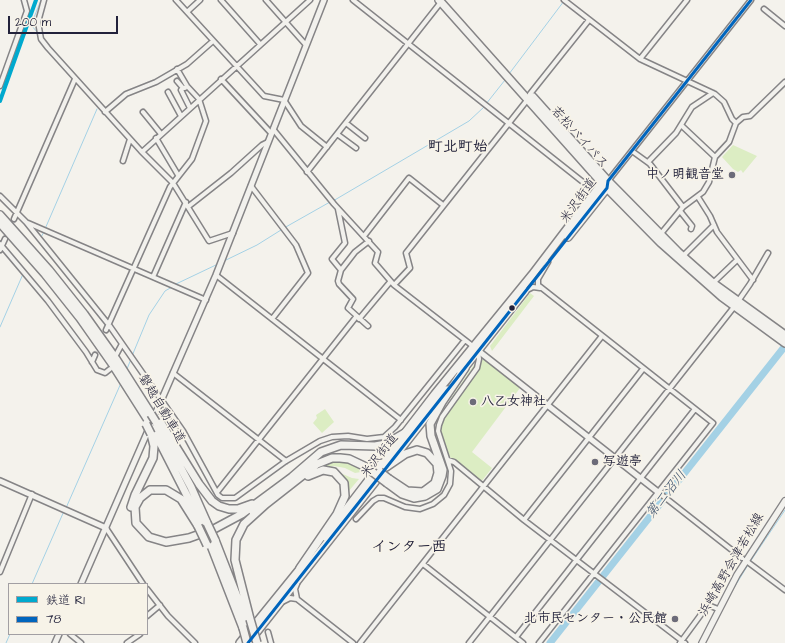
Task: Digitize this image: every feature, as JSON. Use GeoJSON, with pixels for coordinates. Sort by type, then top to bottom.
{"type":"FeatureCollection","features":[{"type":"Feature","properties":{"kind":"highway","name":"若松バイパス"},"geometry":{"type":"LineString","coordinates":[[442,1],[510,75],[606,184],[693,273],[784,340]]}},
{"type":"Feature","properties":{"kind":"highway","name":"米沢街道"},"geometry":{"type":"LineString","coordinates":[[248,643],[408,431],[526,291],[606,184]]}},
{"type":"Feature","properties":{"kind":"highway","name":"米沢街道"},"geometry":{"type":"LineString","coordinates":[[240,643],[301,572],[386,467],[464,368],[476,349],[532,275],[606,184]]}},
{"type":"Feature","properties":{"kind":"highway","name":"磐越自動車道"},"geometry":{"type":"LineString","coordinates":[[0,215],[65,290],[135,394]]}},
{"type":"Feature","properties":{"kind":"highway","name":"磐越自動車道"},"geometry":{"type":"LineString","coordinates":[[0,223],[61,294],[114,362],[122,369],[135,394]]}},
{"type":"Feature","properties":{"kind":"highway","name":"若松バイパス"},"geometry":{"type":"LineString","coordinates":[[658,237],[683,256],[736,304]]}},
{"type":"Feature","properties":{"kind":"highway"},"geometry":{"type":"LineString","coordinates":[[135,394],[154,426],[154,446],[153,458],[132,501],[131,512],[136,529],[149,541],[160,545],[170,546],[196,540],[234,523],[294,479],[317,464],[332,458],[348,459],[367,465],[402,494],[414,498],[425,496],[437,488],[440,483],[443,470],[431,436],[430,424],[464,368]]}},
{"type":"Feature","properties":{"kind":"highway"},"geometry":{"type":"LineString","coordinates":[[135,394],[154,426],[207,495],[219,506],[238,509],[265,501]]}},
{"type":"Feature","properties":{"kind":"highway","name":"磐越自動車道"},"geometry":{"type":"LineString","coordinates":[[154,426],[187,481],[202,525],[247,623],[253,643]]}},
{"type":"Feature","properties":{"kind":"highway"},"geometry":{"type":"LineString","coordinates":[[294,479],[311,458],[329,448],[341,445],[375,446],[386,444],[408,431]]}},
{"type":"Feature","properties":{"kind":"highway"},"geometry":{"type":"LineString","coordinates":[[386,467],[405,454],[417,450],[427,453],[437,464],[437,478],[432,486],[423,492],[407,491],[388,481]]}},
{"type":"Feature","properties":{"kind":"highway"},"geometry":{"type":"LineString","coordinates":[[294,479],[318,471],[329,470],[340,477],[346,489],[341,507],[301,572]]}},
{"type":"Feature","properties":{"kind":"highway"},"geometry":{"type":"LineString","coordinates":[[202,525],[181,499],[166,490],[150,490],[140,498],[135,507],[136,523],[143,532],[160,541],[172,542],[199,535],[228,522],[265,501]]}},
{"type":"Feature","properties":{"kind":"highway"},"geometry":{"type":"LineString","coordinates":[[257,643],[247,623],[236,567],[235,546],[238,534],[244,524],[265,501]]}},
{"type":"Feature","properties":{"kind":"highway","name":"磐越自動車道"},"geometry":{"type":"LineString","coordinates":[[211,543],[226,583],[247,623],[248,643]]}},
{"type":"Feature","properties":{"kind":"main road","name":"浜崎高野会津若松線"},"geometry":{"type":"LineString","coordinates":[[702,643],[718,609],[785,500]]}},
{"type":"Feature","properties":{"kind":"street"},"geometry":{"type":"LineString","coordinates":[[0,86],[27,11],[24,0]]}},
{"type":"Feature","properties":{"kind":"street"},"geometry":{"type":"LineString","coordinates":[[44,0],[39,15],[39,30],[41,39],[105,112],[173,183],[209,241],[233,233]]}},
{"type":"Feature","properties":{"kind":"street"},"geometry":{"type":"LineString","coordinates":[[176,0],[264,96],[284,100],[301,126],[327,147]]}},
{"type":"Feature","properties":{"kind":"street"},"geometry":{"type":"LineString","coordinates":[[187,12],[200,0]]}},
{"type":"Feature","properties":{"kind":"street"},"geometry":{"type":"LineString","coordinates":[[221,0],[260,44]]}},
{"type":"Feature","properties":{"kind":"street"},"geometry":{"type":"LineString","coordinates":[[266,0],[306,45]]}},
{"type":"Feature","properties":{"kind":"street"},"geometry":{"type":"LineString","coordinates":[[142,152],[309,0]]}},
{"type":"Feature","properties":{"kind":"street"},"geometry":{"type":"LineString","coordinates":[[81,583],[206,300],[324,0]]}},
{"type":"Feature","properties":{"kind":"street"},"geometry":{"type":"LineString","coordinates":[[353,0],[588,186]]}},
{"type":"Feature","properties":{"kind":"street"},"geometry":{"type":"LineString","coordinates":[[640,59],[687,0]]}},
{"type":"Feature","properties":{"kind":"street"},"geometry":{"type":"LineString","coordinates":[[606,184],[751,0]]}},
{"type":"Feature","properties":{"kind":"street"},"geometry":{"type":"LineString","coordinates":[[307,172],[442,1]]}},
{"type":"Feature","properties":{"kind":"street"},"geometry":{"type":"LineString","coordinates":[[567,1],[640,59],[713,93],[724,102],[732,119],[736,123]]}},
{"type":"Feature","properties":{"kind":"street"},"geometry":{"type":"LineString","coordinates":[[764,9],[785,26]]}},
{"type":"Feature","properties":{"kind":"street"},"geometry":{"type":"LineString","coordinates":[[394,285],[410,268],[406,253],[589,20]]}},
{"type":"Feature","properties":{"kind":"street"},"geometry":{"type":"LineString","coordinates":[[105,112],[126,94],[156,82],[191,61],[213,41]]}},
{"type":"Feature","properties":{"kind":"street"},"geometry":{"type":"LineString","coordinates":[[106,330],[132,269],[173,183],[192,159],[206,122],[199,99],[187,86],[177,69]]}},
{"type":"Feature","properties":{"kind":"street"},"geometry":{"type":"LineString","coordinates":[[14,219],[75,78]]}},
{"type":"Feature","properties":{"kind":"street"},"geometry":{"type":"LineString","coordinates":[[221,79],[272,131],[338,209],[378,252],[375,263],[390,282],[785,590]]}},
{"type":"Feature","properties":{"kind":"street"},"geometry":{"type":"LineString","coordinates":[[177,80],[183,88],[181,90],[190,108]]}},
{"type":"Feature","properties":{"kind":"street"},"geometry":{"type":"LineString","coordinates":[[658,237],[682,209],[698,197],[709,182],[715,157],[729,142],[736,123],[743,117],[750,116],[785,82]]}},
{"type":"Feature","properties":{"kind":"street"},"geometry":{"type":"LineString","coordinates":[[183,88],[187,86]]}},
{"type":"Feature","properties":{"kind":"street"},"geometry":{"type":"LineString","coordinates":[[168,92],[181,116]]}},
{"type":"Feature","properties":{"kind":"street"},"geometry":{"type":"LineString","coordinates":[[648,162],[668,143],[692,107],[713,93]]}},
{"type":"Feature","properties":{"kind":"street"},"geometry":{"type":"LineString","coordinates":[[143,112],[161,134]]}},
{"type":"Feature","properties":{"kind":"street"},"geometry":{"type":"LineString","coordinates":[[346,124],[365,138]]}},
{"type":"Feature","properties":{"kind":"street"},"geometry":{"type":"LineString","coordinates":[[681,125],[715,157]]}},
{"type":"Feature","properties":{"kind":"street"},"geometry":{"type":"LineString","coordinates":[[337,134],[356,148]]}},
{"type":"Feature","properties":{"kind":"street"},"geometry":{"type":"LineString","coordinates":[[156,138],[178,175]]}},
{"type":"Feature","properties":{"kind":"street"},"geometry":{"type":"LineString","coordinates":[[123,161],[130,139]]}},
{"type":"Feature","properties":{"kind":"street"},"geometry":{"type":"LineString","coordinates":[[153,277],[187,204],[231,173],[262,145],[268,142]]}},
{"type":"Feature","properties":{"kind":"street"},"geometry":{"type":"LineString","coordinates":[[632,151],[648,162],[682,209],[692,226],[691,229]]}},
{"type":"Feature","properties":{"kind":"street"},"geometry":{"type":"LineString","coordinates":[[364,236],[409,178],[443,205]]}},
{"type":"Feature","properties":{"kind":"street"},"geometry":{"type":"LineString","coordinates":[[251,186],[296,245],[308,273],[272,319]]}},
{"type":"Feature","properties":{"kind":"street"},"geometry":{"type":"LineString","coordinates":[[0,196],[26,222],[63,266],[109,325],[183,432],[222,498],[235,498],[310,445],[332,437],[348,436],[367,439],[384,437],[401,420],[465,340]]}},
{"type":"Feature","properties":{"kind":"street"},"geometry":{"type":"LineString","coordinates":[[698,197],[737,260],[753,280]]}},
{"type":"Feature","properties":{"kind":"street"},"geometry":{"type":"LineString","coordinates":[[338,209],[345,244],[332,259],[341,270]]}},
{"type":"Feature","properties":{"kind":"street"},"geometry":{"type":"LineString","coordinates":[[26,222],[206,300]]}},
{"type":"Feature","properties":{"kind":"street"},"geometry":{"type":"LineString","coordinates":[[683,256],[714,225]]}},
{"type":"Feature","properties":{"kind":"street"},"geometry":{"type":"LineString","coordinates":[[5,239],[1,247],[24,271],[72,331],[100,373],[105,373],[114,362],[122,344]]}},
{"type":"Feature","properties":{"kind":"street"},"geometry":{"type":"LineString","coordinates":[[368,241],[358,248],[341,270],[338,281],[353,299],[348,308],[357,318],[368,326]]}},
{"type":"Feature","properties":{"kind":"street"},"geometry":{"type":"LineString","coordinates":[[469,643],[549,539],[615,458],[736,304],[753,280],[768,253]]}},
{"type":"Feature","properties":{"kind":"street"},"geometry":{"type":"LineString","coordinates":[[713,283],[737,260]]}},
{"type":"Feature","properties":{"kind":"street"},"geometry":{"type":"LineString","coordinates":[[539,643],[594,574],[662,495],[713,423],[540,288],[537,281],[548,262]]}},
{"type":"Feature","properties":{"kind":"street"},"geometry":{"type":"LineString","coordinates":[[216,275],[401,420]]}},
{"type":"Feature","properties":{"kind":"street"},"geometry":{"type":"LineString","coordinates":[[218,492],[323,358],[390,282]]}},
{"type":"Feature","properties":{"kind":"street"},"geometry":{"type":"LineString","coordinates":[[526,291],[533,287],[540,288]]}},
{"type":"Feature","properties":{"kind":"street"},"geometry":{"type":"LineString","coordinates":[[360,643],[602,336]]}},
{"type":"Feature","properties":{"kind":"street"},"geometry":{"type":"LineString","coordinates":[[356,519],[373,500],[378,498],[384,498],[397,505],[413,509],[433,504],[444,495],[450,484],[451,472],[438,431],[439,425],[442,417],[477,368],[479,360],[476,349]]}},
{"type":"Feature","properties":{"kind":"street"},"geometry":{"type":"LineString","coordinates":[[92,362],[95,355]]}},
{"type":"Feature","properties":{"kind":"street"},"geometry":{"type":"LineString","coordinates":[[524,520],[643,369]]}},
{"type":"Feature","properties":{"kind":"street"},"geometry":{"type":"LineString","coordinates":[[173,373],[286,461]]}},
{"type":"Feature","properties":{"kind":"street"},"geometry":{"type":"LineString","coordinates":[[516,637],[695,409]]}},
{"type":"Feature","properties":{"kind":"street"},"geometry":{"type":"LineString","coordinates":[[448,460],[454,462],[524,520],[682,642],[708,605],[718,609]]}},
{"type":"Feature","properties":{"kind":"street"},"geometry":{"type":"LineString","coordinates":[[0,481],[106,528],[142,583]]}},
{"type":"Feature","properties":{"kind":"street"},"geometry":{"type":"LineString","coordinates":[[0,572],[32,494]]}},
{"type":"Feature","properties":{"kind":"street"},"geometry":{"type":"LineString","coordinates":[[423,564],[523,643]]}},
{"type":"Feature","properties":{"kind":"street"},"geometry":{"type":"LineString","coordinates":[[297,599],[295,589],[301,572]]}},
{"type":"Feature","properties":{"kind":"street"},"geometry":{"type":"LineString","coordinates":[[148,590],[194,641],[188,643]]}},
{"type":"Feature","properties":{"kind":"street"},"geometry":{"type":"LineString","coordinates":[[264,623],[268,621],[286,599],[297,599],[353,643]]}},
{"type":"Feature","properties":{"kind":"street"},"geometry":{"type":"LineString","coordinates":[[148,615],[160,605]]}},
{"type":"Feature","properties":{"kind":"street"},"geometry":{"type":"LineString","coordinates":[[268,632],[271,643]]}},
{"type":"Feature","properties":{"kind":"street"},"geometry":{"type":"LineString","coordinates":[[71,635],[81,643]]}},
{"type":"Feature","properties":{"kind":"street"},"geometry":{"type":"LineString","coordinates":[[127,643],[139,635]]}},
{"type":"Feature","properties":{"kind":"green space"},"geometry":{"type":"Polygon","coordinates":[[[733,145],[757,156],[743,173],[741,170],[738,172],[733,169],[722,157],[733,145]]]}},
{"type":"Feature","properties":{"kind":"green space"},"geometry":{"type":"Polygon","coordinates":[[[530,293],[534,296],[492,351],[490,346],[530,293]]]}},
{"type":"Feature","properties":{"kind":"green space"},"geometry":{"type":"Polygon","coordinates":[[[478,359],[485,360],[520,388],[472,452],[492,468],[481,482],[450,457],[438,437],[437,428],[442,414],[451,398],[478,359]]]}},
{"type":"Feature","properties":{"kind":"green space"},"geometry":{"type":"Polygon","coordinates":[[[325,409],[334,422],[322,433],[313,423],[317,418],[316,415],[325,409]]]}},
{"type":"Feature","properties":{"kind":"green space"},"geometry":{"type":"Polygon","coordinates":[[[335,459],[347,461],[359,467],[361,472],[355,473],[345,468],[334,466],[311,470],[335,459]]]}},
{"type":"Feature","properties":{"kind":"green space"},"geometry":{"type":"Polygon","coordinates":[[[338,472],[352,478],[359,479],[348,492],[346,482],[338,472]]]}},
{"type":"Feature","properties":{"kind":"waterway"},"geometry":{"type":"LineString","coordinates":[[38,33],[31,25],[41,0]]}},
{"type":"Feature","properties":{"kind":"waterway"},"geometry":{"type":"LineString","coordinates":[[509,74],[564,1]]}},
{"type":"Feature","properties":{"kind":"waterway"},"geometry":{"type":"LineString","coordinates":[[47,43],[100,102]]}},
{"type":"Feature","properties":{"kind":"waterway"},"geometry":{"type":"LineString","coordinates":[[486,104],[505,80]]}},
{"type":"Feature","properties":{"kind":"waterway"},"geometry":{"type":"LineString","coordinates":[[333,201],[469,121],[484,107]]}},
{"type":"Feature","properties":{"kind":"waterway"},"geometry":{"type":"LineString","coordinates":[[45,229],[97,109]]}},
{"type":"Feature","properties":{"kind":"waterway"},"geometry":{"type":"LineString","coordinates":[[284,228],[330,202]]}},
{"type":"Feature","properties":{"kind":"waterway"},"geometry":{"type":"LineString","coordinates":[[224,261],[257,245],[281,230]]}},
{"type":"Feature","properties":{"kind":"waterway"},"geometry":{"type":"LineString","coordinates":[[41,237],[44,232]]}},
{"type":"Feature","properties":{"kind":"waterway"},"geometry":{"type":"LineString","coordinates":[[176,284],[218,264]]}},
{"type":"Feature","properties":{"kind":"waterway"},"geometry":{"type":"LineString","coordinates":[[0,327],[23,274]]}},
{"type":"Feature","properties":{"kind":"waterway"},"geometry":{"type":"LineString","coordinates":[[132,356],[149,315],[165,291],[172,287]]}},
{"type":"Feature","properties":{"kind":"waterway","name":"第二沼川"},"geometry":{"type":"LineString","coordinates":[[550,643],[785,346]]}},
{"type":"Feature","properties":{"kind":"waterway"},"geometry":{"type":"LineString","coordinates":[[127,369],[131,359]]}},
{"type":"Feature","properties":{"kind":"waterway"},"geometry":{"type":"LineString","coordinates":[[66,508],[121,383]]}},
{"type":"Feature","properties":{"kind":"waterway"},"geometry":{"type":"LineString","coordinates":[[750,562],[785,510]]}},
{"type":"Feature","properties":{"kind":"waterway"},"geometry":{"type":"LineString","coordinates":[[32,583],[64,511]]}},
{"type":"Feature","properties":{"kind":"waterway"},"geometry":{"type":"LineString","coordinates":[[732,591],[748,565]]}},
{"type":"Feature","properties":{"kind":"waterway"},"geometry":{"type":"LineString","coordinates":[[6,643],[10,635]]}},
{"type":"Feature","properties":{"kind":"tunnel"},"geometry":{"type":"LineString","coordinates":[[5,239],[14,219]]}},
{"type":"Feature","properties":{"kind":"tunnel"},"geometry":{"type":"LineString","coordinates":[[95,355],[106,330]]}},
{"type":"Feature","properties":{"kind":"rail line","name":"R1"},"geometry":{"type":"LineString","coordinates":[[0,101],[36,0]]}},
{"type":"Feature","properties":{"kind":"transit line","name":"78"},"geometry":{"type":"LineString","coordinates":[[248,643],[607,188],[608,181],[751,0]]}},
{"type":"Feature","properties":{"kind":"place","name":"中ノ明観音堂"},"geometry":{"type":"Point","coordinates":[732,175]}},
{"type":"Feature","properties":{"kind":"place","name":"八乙女神社"},"geometry":{"type":"Point","coordinates":[473,402]}},
{"type":"Feature","properties":{"kind":"place","name":"写遊亭"},"geometry":{"type":"Point","coordinates":[595,462]}},
{"type":"Feature","properties":{"kind":"place","name":"北市民センター・公民館"},"geometry":{"type":"Point","coordinates":[675,619]}},
{"type":"Feature","properties":{"kind":"district","name":"町北町始"},"geometry":{"type":"Point","coordinates":[458,148]}},
{"type":"Feature","properties":{"kind":"district","name":"インター西"},"geometry":{"type":"Point","coordinates":[409,548]}}]}
